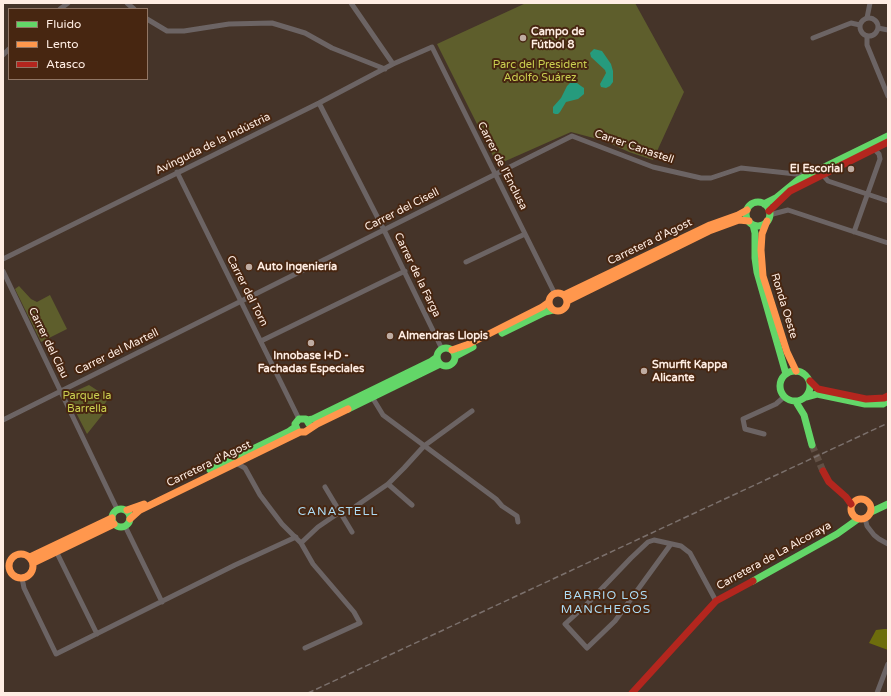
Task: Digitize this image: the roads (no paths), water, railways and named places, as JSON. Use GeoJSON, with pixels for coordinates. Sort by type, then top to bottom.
{"type":"FeatureCollection","features":[{"type":"Feature","properties":{"kind":"main road"},"geometry":{"type":"LineString","coordinates":[[764,204],[776,198],[798,180],[888,136]]}},
{"type":"Feature","properties":{"kind":"main road"},"geometry":{"type":"LineString","coordinates":[[768,216],[767,207],[759,202],[754,203],[747,210],[746,216],[751,223],[760,225],[768,216],[790,191],[888,142]]}},
{"type":"Feature","properties":{"kind":"main road","name":"Carretera d'Agost"},"geometry":{"type":"LineString","coordinates":[[566,298],[574,291],[704,227],[738,215],[747,210]]}},
{"type":"Feature","properties":{"kind":"main road","name":"Ronda Oeste"},"geometry":{"type":"LineString","coordinates":[[768,216],[762,234],[761,250],[763,276],[787,352],[796,371],[806,375],[818,389],[866,399],[884,398],[888,396]]}},
{"type":"Feature","properties":{"kind":"main road","name":"Carretera d'Agost"},"geometry":{"type":"LineString","coordinates":[[566,298],[709,231],[739,220],[751,223]]}},
{"type":"Feature","properties":{"kind":"main road","name":"Ronda Oeste"},"geometry":{"type":"LineString","coordinates":[[751,223],[755,233],[757,272],[785,367],[786,374],[780,384],[780,390],[784,396]]}},
{"type":"Feature","properties":{"kind":"main road"},"geometry":{"type":"LineString","coordinates":[[555,294],[561,294],[566,298],[566,307],[559,312],[553,310],[545,312],[454,353],[459,348],[542,307],[549,302],[550,298],[555,294]]}},
{"type":"Feature","properties":{"kind":"main road"},"geometry":{"type":"LineString","coordinates":[[549,302],[549,305],[553,310]]}},
{"type":"Feature","properties":{"kind":"main road"},"geometry":{"type":"LineString","coordinates":[[446,348],[454,353],[455,362],[450,366],[440,364],[309,428],[305,432],[298,429],[297,421],[299,419],[313,419],[430,362],[437,357],[442,349],[446,348]]}},
{"type":"Feature","properties":{"kind":"main road"},"geometry":{"type":"LineString","coordinates":[[437,357],[440,364]]}},
{"type":"Feature","properties":{"kind":"main road"},"geometry":{"type":"LineString","coordinates":[[786,374],[796,371]]}},
{"type":"Feature","properties":{"kind":"main road"},"geometry":{"type":"LineString","coordinates":[[810,381],[810,390],[802,399],[804,415],[812,445]]}},
{"type":"Feature","properties":{"kind":"main road"},"geometry":{"type":"LineString","coordinates":[[784,396],[790,401],[817,394],[864,404],[883,404],[888,401]]}},
{"type":"Feature","properties":{"kind":"main road"},"geometry":{"type":"LineString","coordinates":[[308,420],[310,424],[309,428]]}},
{"type":"Feature","properties":{"kind":"main road","name":"Carretera d'Agost"},"geometry":{"type":"LineString","coordinates":[[130,519],[140,510],[248,457],[298,429]]}},
{"type":"Feature","properties":{"kind":"main road","name":"Carretera d'Agost"},"geometry":{"type":"LineString","coordinates":[[127,510],[138,507],[288,432],[298,429]]}},
{"type":"Feature","properties":{"kind":"main road"},"geometry":{"type":"LineString","coordinates":[[823,472],[829,482],[853,502]]}},
{"type":"Feature","properties":{"kind":"main road"},"geometry":{"type":"LineString","coordinates":[[863,499],[867,501],[871,509],[869,516],[861,519],[852,514],[850,508],[853,502],[863,499]]}},
{"type":"Feature","properties":{"kind":"main road"},"geometry":{"type":"LineString","coordinates":[[871,509],[886,506]]}},
{"type":"Feature","properties":{"kind":"main road"},"geometry":{"type":"LineString","coordinates":[[121,508],[127,510],[130,514],[129,523],[125,526],[118,526],[113,521],[113,513],[117,509],[121,508]]}},
{"type":"Feature","properties":{"kind":"main road","name":"Carretera de La Alcoraya"},"geometry":{"type":"LineString","coordinates":[[632,693],[716,602],[838,534],[845,527],[852,514]]}},
{"type":"Feature","properties":{"kind":"main road","name":"Carretera de La Alcoraya"},"geometry":{"type":"LineString","coordinates":[[845,527],[861,519]]}},
{"type":"Feature","properties":{"kind":"main road"},"geometry":{"type":"LineString","coordinates":[[32,560],[56,551],[113,521]]}},
{"type":"Feature","properties":{"kind":"main road"},"geometry":{"type":"LineString","coordinates":[[32,560],[113,521]]}},
{"type":"Feature","properties":{"kind":"main road"},"geometry":{"type":"LineString","coordinates":[[23,553],[32,560],[32,572],[28,576],[22,578],[6,572],[10,560],[14,555],[23,553]]}},
{"type":"Feature","properties":{"kind":"street"},"geometry":{"type":"LineString","coordinates":[[351,3],[393,64]]}},
{"type":"Feature","properties":{"kind":"street"},"geometry":{"type":"LineString","coordinates":[[867,18],[870,3]]}},
{"type":"Feature","properties":{"kind":"street"},"geometry":{"type":"LineString","coordinates":[[867,18],[874,19],[878,28],[876,33],[870,36],[867,36],[861,32],[860,25],[862,20],[867,18]]}},
{"type":"Feature","properties":{"kind":"street"},"geometry":{"type":"LineString","coordinates":[[148,20],[167,31],[184,31],[229,24],[272,23],[305,33],[332,48],[385,69]]}},
{"type":"Feature","properties":{"kind":"street"},"geometry":{"type":"LineString","coordinates":[[813,38],[851,23],[860,25]]}},
{"type":"Feature","properties":{"kind":"street"},"geometry":{"type":"LineString","coordinates":[[878,28],[888,30]]}},
{"type":"Feature","properties":{"kind":"street"},"geometry":{"type":"LineString","coordinates":[[867,36],[867,45],[888,96]]}},
{"type":"Feature","properties":{"kind":"street","name":"Avinguda de la Indústria"},"geometry":{"type":"LineString","coordinates":[[3,259],[319,103],[393,64],[432,47]]}},
{"type":"Feature","properties":{"kind":"street","name":"Carrer de l'Enclusa"},"geometry":{"type":"LineString","coordinates":[[432,47],[555,294]]}},
{"type":"Feature","properties":{"kind":"street","name":"Carrer de la Farga"},"geometry":{"type":"LineString","coordinates":[[319,103],[384,230],[442,349]]}},
{"type":"Feature","properties":{"kind":"street","name":"Carrer del Cisell"},"geometry":{"type":"LineString","coordinates":[[240,301],[572,136]]}},
{"type":"Feature","properties":{"kind":"street","name":"Carrer Canastell"},"geometry":{"type":"LineString","coordinates":[[572,136],[653,167],[701,178],[711,178],[741,168],[807,176]]}},
{"type":"Feature","properties":{"kind":"street"},"geometry":{"type":"LineString","coordinates":[[854,232],[880,159],[879,154],[874,149]]}},
{"type":"Feature","properties":{"kind":"street","name":"Carrer del Torn"},"geometry":{"type":"LineString","coordinates":[[177,172],[299,419]]}},
{"type":"Feature","properties":{"kind":"street"},"geometry":{"type":"LineString","coordinates":[[823,174],[828,181],[888,201]]}},
{"type":"Feature","properties":{"kind":"street"},"geometry":{"type":"LineString","coordinates":[[768,216],[788,210],[888,243]]}},
{"type":"Feature","properties":{"kind":"street"},"geometry":{"type":"LineString","coordinates":[[466,262],[525,234]]}},
{"type":"Feature","properties":{"kind":"street","name":"Carrer del Clau"},"geometry":{"type":"LineString","coordinates":[[3,271],[117,509]]}},
{"type":"Feature","properties":{"kind":"street"},"geometry":{"type":"LineString","coordinates":[[261,341],[405,272]]}},
{"type":"Feature","properties":{"kind":"street","name":"Carrer del Martell"},"geometry":{"type":"LineString","coordinates":[[3,420],[240,301]]}},
{"type":"Feature","properties":{"kind":"street"},"geometry":{"type":"LineString","coordinates":[[764,434],[745,429],[743,419],[776,404],[784,396]]}},
{"type":"Feature","properties":{"kind":"street"},"geometry":{"type":"LineString","coordinates":[[372,397],[383,415],[496,499],[502,506],[517,516],[518,522]]}},
{"type":"Feature","properties":{"kind":"street"},"geometry":{"type":"LineString","coordinates":[[356,506],[388,484],[424,446],[472,411]]}},
{"type":"Feature","properties":{"kind":"street"},"geometry":{"type":"LineString","coordinates":[[245,468],[248,457]]}},
{"type":"Feature","properties":{"kind":"street"},"geometry":{"type":"LineString","coordinates":[[236,463],[245,468],[260,496],[282,524],[301,543],[313,564],[354,612],[360,623],[305,648]]}},
{"type":"Feature","properties":{"kind":"street"},"geometry":{"type":"LineString","coordinates":[[388,484],[412,504]]}},
{"type":"Feature","properties":{"kind":"street"},"geometry":{"type":"LineString","coordinates":[[325,488],[352,532]]}},
{"type":"Feature","properties":{"kind":"street"},"geometry":{"type":"LineString","coordinates":[[301,543],[318,527],[340,512]]}},
{"type":"Feature","properties":{"kind":"street"},"geometry":{"type":"LineString","coordinates":[[861,519],[874,536],[888,544]]}},
{"type":"Feature","properties":{"kind":"street"},"geometry":{"type":"LineString","coordinates":[[125,526],[162,602]]}},
{"type":"Feature","properties":{"kind":"street"},"geometry":{"type":"LineString","coordinates":[[22,578],[24,588],[56,654],[235,565],[296,537]]}},
{"type":"Feature","properties":{"kind":"street"},"geometry":{"type":"LineString","coordinates":[[671,544],[615,621],[587,648],[565,624],[648,542],[654,540],[681,546],[690,553],[716,602]]}},
{"type":"Feature","properties":{"kind":"street"},"geometry":{"type":"LineString","coordinates":[[56,551],[97,634]]}},
{"type":"Feature","properties":{"kind":"street"},"geometry":{"type":"LineString","coordinates":[[877,693],[888,664]]}},
{"type":"Feature","properties":{"kind":"tunnel"},"geometry":{"type":"LineString","coordinates":[[812,445],[823,471]]}},
{"type":"Feature","properties":{"kind":"railway"},"geometry":{"type":"LineString","coordinates":[[308,693],[888,423]]}},
{"type":"Feature","properties":{"kind":"place","name":"Campo de Fútbol 8"},"geometry":{"type":"Point","coordinates":[523,38]}},
{"type":"Feature","properties":{"kind":"place","name":"El Escorial"},"geometry":{"type":"Point","coordinates":[851,169]}},
{"type":"Feature","properties":{"kind":"place","name":"Auto Ingeniería"},"geometry":{"type":"Point","coordinates":[249,267]}},
{"type":"Feature","properties":{"kind":"place","name":"Almendras Llopis"},"geometry":{"type":"Point","coordinates":[390,336]}},
{"type":"Feature","properties":{"kind":"place","name":"Innobase I+D - Fachadas Especiales"},"geometry":{"type":"Point","coordinates":[311,343]}},
{"type":"Feature","properties":{"kind":"place","name":"Smurfit Kappa Alicante"},"geometry":{"type":"Point","coordinates":[644,371]}},
{"type":"Feature","properties":{"kind":"district","name":"CANASTELL"},"geometry":{"type":"Point","coordinates":[338,512]}},
{"type":"Feature","properties":{"kind":"district","name":"BARRIO LOS MANCHEGOS"},"geometry":{"type":"Point","coordinates":[606,603]}},
{"type":"Feature","properties":{"kind":"park label","name":"Parc del President Adolfo Suárez"},"geometry":{"type":"Point","coordinates":[540,71]}},
{"type":"Feature","properties":{"kind":"park label","name":"Parque la Barrella"},"geometry":{"type":"Point","coordinates":[87,402]}}]}
